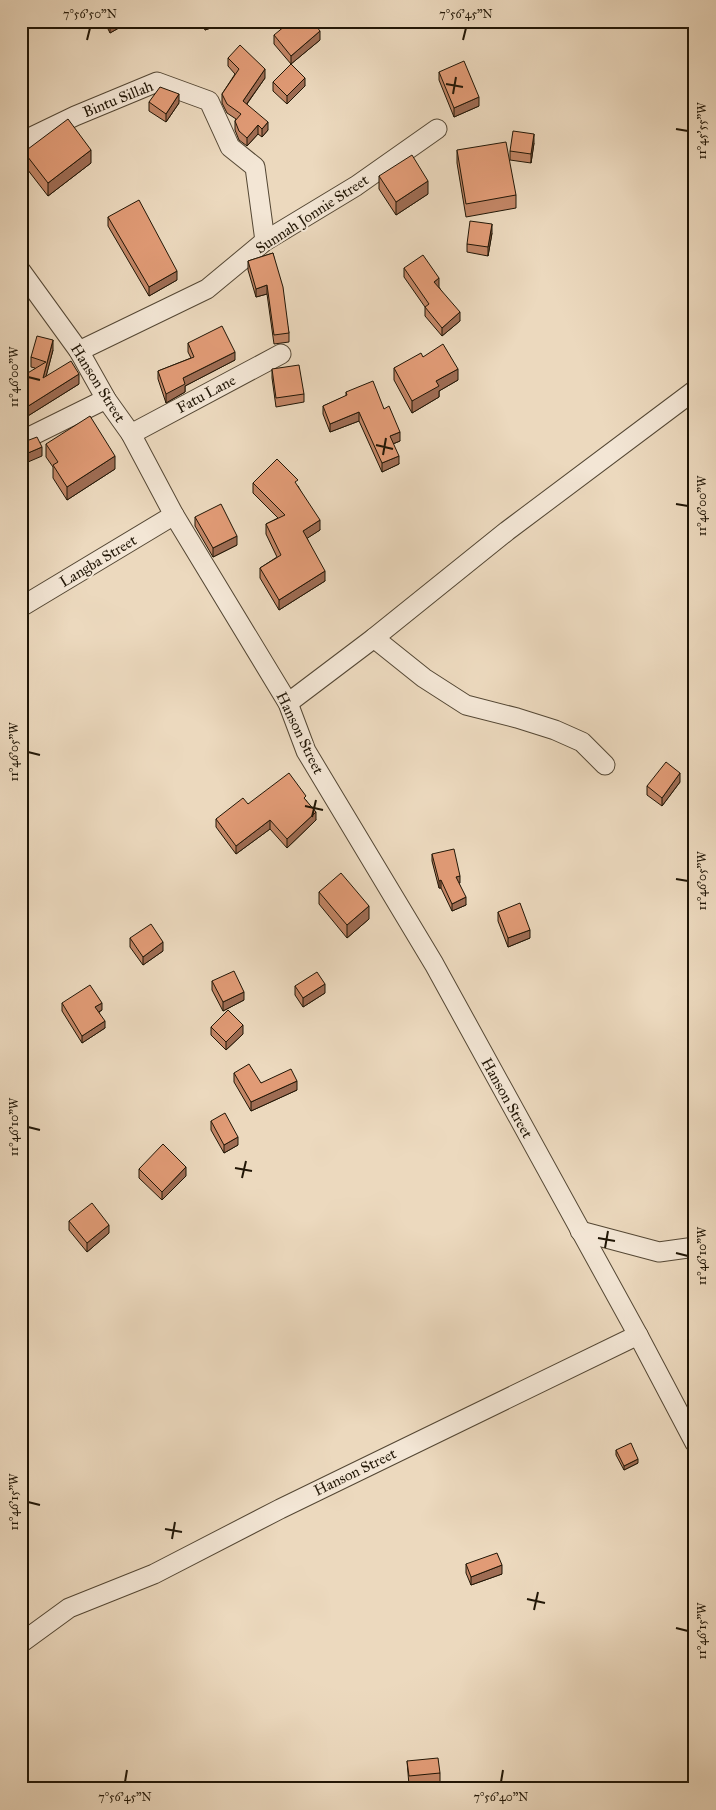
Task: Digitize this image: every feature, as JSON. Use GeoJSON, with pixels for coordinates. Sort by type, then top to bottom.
{"type":"FeatureCollection","features":[{"type":"Feature","properties":{"kind":"street","name":"Bintu Sillah"},"geometry":{"type":"LineString","coordinates":[[21,142],[157,82],[209,101],[230,147],[255,167],[265,241]]}},
{"type":"Feature","properties":{"kind":"street","name":"Sunnah Jonnie Street"},"geometry":{"type":"LineString","coordinates":[[79,351],[207,289],[265,241],[356,186],[437,129]]}},
{"type":"Feature","properties":{"kind":"street","name":"Hanson Street"},"geometry":{"type":"LineString","coordinates":[[21,1642],[68,1608],[154,1574],[280,1508],[638,1335],[434,964],[306,751],[288,704],[174,516],[131,434],[106,399],[79,351],[24,278]]}},
{"type":"Feature","properties":{"kind":"street","name":"Fatu Lane"},"geometry":{"type":"LineString","coordinates":[[131,434],[281,354]]}},
{"type":"Feature","properties":{"kind":"street"},"geometry":{"type":"LineString","coordinates":[[288,704],[374,638],[507,531],[695,390]]}},
{"type":"Feature","properties":{"kind":"street"},"geometry":{"type":"LineString","coordinates":[[21,441],[106,399]]}},
{"type":"Feature","properties":{"kind":"street","name":"Langba Street"},"geometry":{"type":"LineString","coordinates":[[21,607],[174,516]]}},
{"type":"Feature","properties":{"kind":"street"},"geometry":{"type":"LineString","coordinates":[[374,638],[424,678],[466,705],[555,730],[582,742],[605,765]]}},
{"type":"Feature","properties":{"kind":"street"},"geometry":{"type":"LineString","coordinates":[[580,1231],[659,1252],[695,1247]]}},
{"type":"Feature","properties":{"kind":"street"},"geometry":{"type":"LineString","coordinates":[[638,1335],[695,1443]]}},
{"type":"Feature","properties":{"kind":"building"},"geometry":{"type":"Polygon","coordinates":[[[291,21],[312,21],[320,31],[291,56],[274,35],[291,21]]]}},
{"type":"Feature","properties":{"kind":"building"},"geometry":{"type":"Polygon","coordinates":[[[240,45],[265,69],[243,101],[268,122],[262,129],[258,125],[247,138],[239,131],[235,121],[241,114],[227,104],[222,94],[239,69],[228,58],[240,45]]]}},
{"type":"Feature","properties":{"kind":"building"},"geometry":{"type":"Polygon","coordinates":[[[464,61],[479,97],[454,108],[439,72],[464,61]]]}},
{"type":"Feature","properties":{"kind":"building"},"geometry":{"type":"Polygon","coordinates":[[[291,64],[305,78],[287,96],[273,82],[291,64]]]}},
{"type":"Feature","properties":{"kind":"building"},"geometry":{"type":"Polygon","coordinates":[[[160,87],[179,94],[166,114],[149,102],[160,87]]]}},
{"type":"Feature","properties":{"kind":"building"},"geometry":{"type":"Polygon","coordinates":[[[68,119],[91,150],[48,183],[24,152],[68,119]]]}},
{"type":"Feature","properties":{"kind":"building"},"geometry":{"type":"Polygon","coordinates":[[[513,131],[534,134],[531,154],[510,151],[513,131]]]}},
{"type":"Feature","properties":{"kind":"building"},"geometry":{"type":"Polygon","coordinates":[[[506,142],[516,195],[466,204],[457,150],[506,142]]]}},
{"type":"Feature","properties":{"kind":"building"},"geometry":{"type":"Polygon","coordinates":[[[412,155],[428,181],[396,202],[379,176],[412,155]]]}},
{"type":"Feature","properties":{"kind":"building"},"geometry":{"type":"Polygon","coordinates":[[[139,200],[177,271],[149,287],[108,217],[139,200]]]}},
{"type":"Feature","properties":{"kind":"building"},"geometry":{"type":"Polygon","coordinates":[[[470,221],[492,224],[488,247],[467,244],[470,221]]]}},
{"type":"Feature","properties":{"kind":"building"},"geometry":{"type":"Polygon","coordinates":[[[273,253],[283,287],[289,333],[274,335],[267,285],[256,289],[248,261],[273,253]]]}},
{"type":"Feature","properties":{"kind":"building"},"geometry":{"type":"Polygon","coordinates":[[[695,253],[695,266],[690,256],[695,253]]]}},
{"type":"Feature","properties":{"kind":"building"},"geometry":{"type":"Polygon","coordinates":[[[423,255],[439,278],[434,282],[460,312],[442,328],[425,307],[429,304],[404,268],[423,255]]]}},
{"type":"Feature","properties":{"kind":"building"},"geometry":{"type":"Polygon","coordinates":[[[222,326],[235,352],[183,378],[185,384],[166,394],[158,371],[194,357],[188,343],[222,326]]]}},
{"type":"Feature","properties":{"kind":"building"},"geometry":{"type":"Polygon","coordinates":[[[37,336],[53,340],[43,378],[71,361],[79,374],[22,410],[21,414],[21,377],[46,362],[31,357],[37,336]]]}},
{"type":"Feature","properties":{"kind":"building"},"geometry":{"type":"Polygon","coordinates":[[[443,344],[458,369],[436,381],[439,386],[412,401],[394,368],[421,353],[423,357],[443,344]]]}},
{"type":"Feature","properties":{"kind":"building"},"geometry":{"type":"Polygon","coordinates":[[[299,365],[304,394],[276,398],[272,369],[299,365]]]}},
{"type":"Feature","properties":{"kind":"building"},"geometry":{"type":"Polygon","coordinates":[[[373,381],[384,409],[389,406],[400,432],[390,436],[399,456],[382,463],[359,412],[330,424],[323,406],[347,395],[346,392],[373,381]]]}},
{"type":"Feature","properties":{"kind":"building"},"geometry":{"type":"Polygon","coordinates":[[[90,416],[115,456],[67,487],[53,465],[58,462],[46,444],[90,416]]]}},
{"type":"Feature","properties":{"kind":"building"},"geometry":{"type":"Polygon","coordinates":[[[37,437],[42,447],[21,456],[21,443],[37,437]]]}},
{"type":"Feature","properties":{"kind":"building"},"geometry":{"type":"Polygon","coordinates":[[[277,459],[298,480],[295,482],[320,520],[303,531],[325,571],[279,600],[260,568],[281,555],[266,524],[285,515],[253,483],[277,459]]]}},
{"type":"Feature","properties":{"kind":"building"},"geometry":{"type":"Polygon","coordinates":[[[221,504],[237,536],[213,548],[195,517],[221,504]]]}},
{"type":"Feature","properties":{"kind":"building"},"geometry":{"type":"Polygon","coordinates":[[[666,762],[680,773],[662,798],[647,786],[666,762]]]}},
{"type":"Feature","properties":{"kind":"building"},"geometry":{"type":"Polygon","coordinates":[[[289,773],[306,796],[304,798],[316,812],[287,839],[270,820],[236,846],[216,819],[243,798],[248,804],[289,773]]]}},
{"type":"Feature","properties":{"kind":"building"},"geometry":{"type":"Polygon","coordinates":[[[454,849],[460,876],[456,877],[466,897],[452,904],[441,880],[439,881],[432,854],[454,849]]]}},
{"type":"Feature","properties":{"kind":"building"},"geometry":{"type":"Polygon","coordinates":[[[341,873],[369,906],[347,925],[319,892],[341,873]]]}},
{"type":"Feature","properties":{"kind":"building"},"geometry":{"type":"Polygon","coordinates":[[[520,903],[530,930],[508,938],[498,912],[520,903]]]}},
{"type":"Feature","properties":{"kind":"building"},"geometry":{"type":"Polygon","coordinates":[[[151,924],[163,942],[143,957],[130,938],[151,924]]]}},
{"type":"Feature","properties":{"kind":"building"},"geometry":{"type":"Polygon","coordinates":[[[234,971],[244,992],[223,1002],[212,981],[234,971]]]}},
{"type":"Feature","properties":{"kind":"building"},"geometry":{"type":"Polygon","coordinates":[[[317,972],[325,984],[303,998],[295,986],[317,972]]]}},
{"type":"Feature","properties":{"kind":"building"},"geometry":{"type":"Polygon","coordinates":[[[90,985],[102,1003],[95,1007],[105,1021],[82,1036],[62,1003],[90,985]]]}},
{"type":"Feature","properties":{"kind":"building"},"geometry":{"type":"Polygon","coordinates":[[[228,1010],[243,1025],[226,1042],[211,1027],[228,1010]]]}},
{"type":"Feature","properties":{"kind":"building"},"geometry":{"type":"Polygon","coordinates":[[[249,1064],[261,1083],[291,1069],[297,1081],[251,1102],[234,1073],[249,1064]]]}},
{"type":"Feature","properties":{"kind":"building"},"geometry":{"type":"Polygon","coordinates":[[[225,1113],[238,1137],[224,1145],[211,1121],[225,1113]]]}},
{"type":"Feature","properties":{"kind":"building"},"geometry":{"type":"Polygon","coordinates":[[[163,1144],[186,1167],[162,1192],[139,1169],[163,1144]]]}},
{"type":"Feature","properties":{"kind":"building"},"geometry":{"type":"Polygon","coordinates":[[[92,1203],[109,1225],[87,1243],[69,1221],[92,1203]]]}},
{"type":"Feature","properties":{"kind":"building"},"geometry":{"type":"Polygon","coordinates":[[[631,1443],[638,1459],[624,1466],[616,1450],[631,1443]]]}},
{"type":"Feature","properties":{"kind":"building"},"geometry":{"type":"Polygon","coordinates":[[[497,1553],[502,1565],[471,1577],[466,1564],[497,1553]]]}},
{"type":"Feature","properties":{"kind":"building"},"geometry":{"type":"Polygon","coordinates":[[[438,1758],[440,1773],[409,1776],[407,1761],[438,1758]]]}}]}
